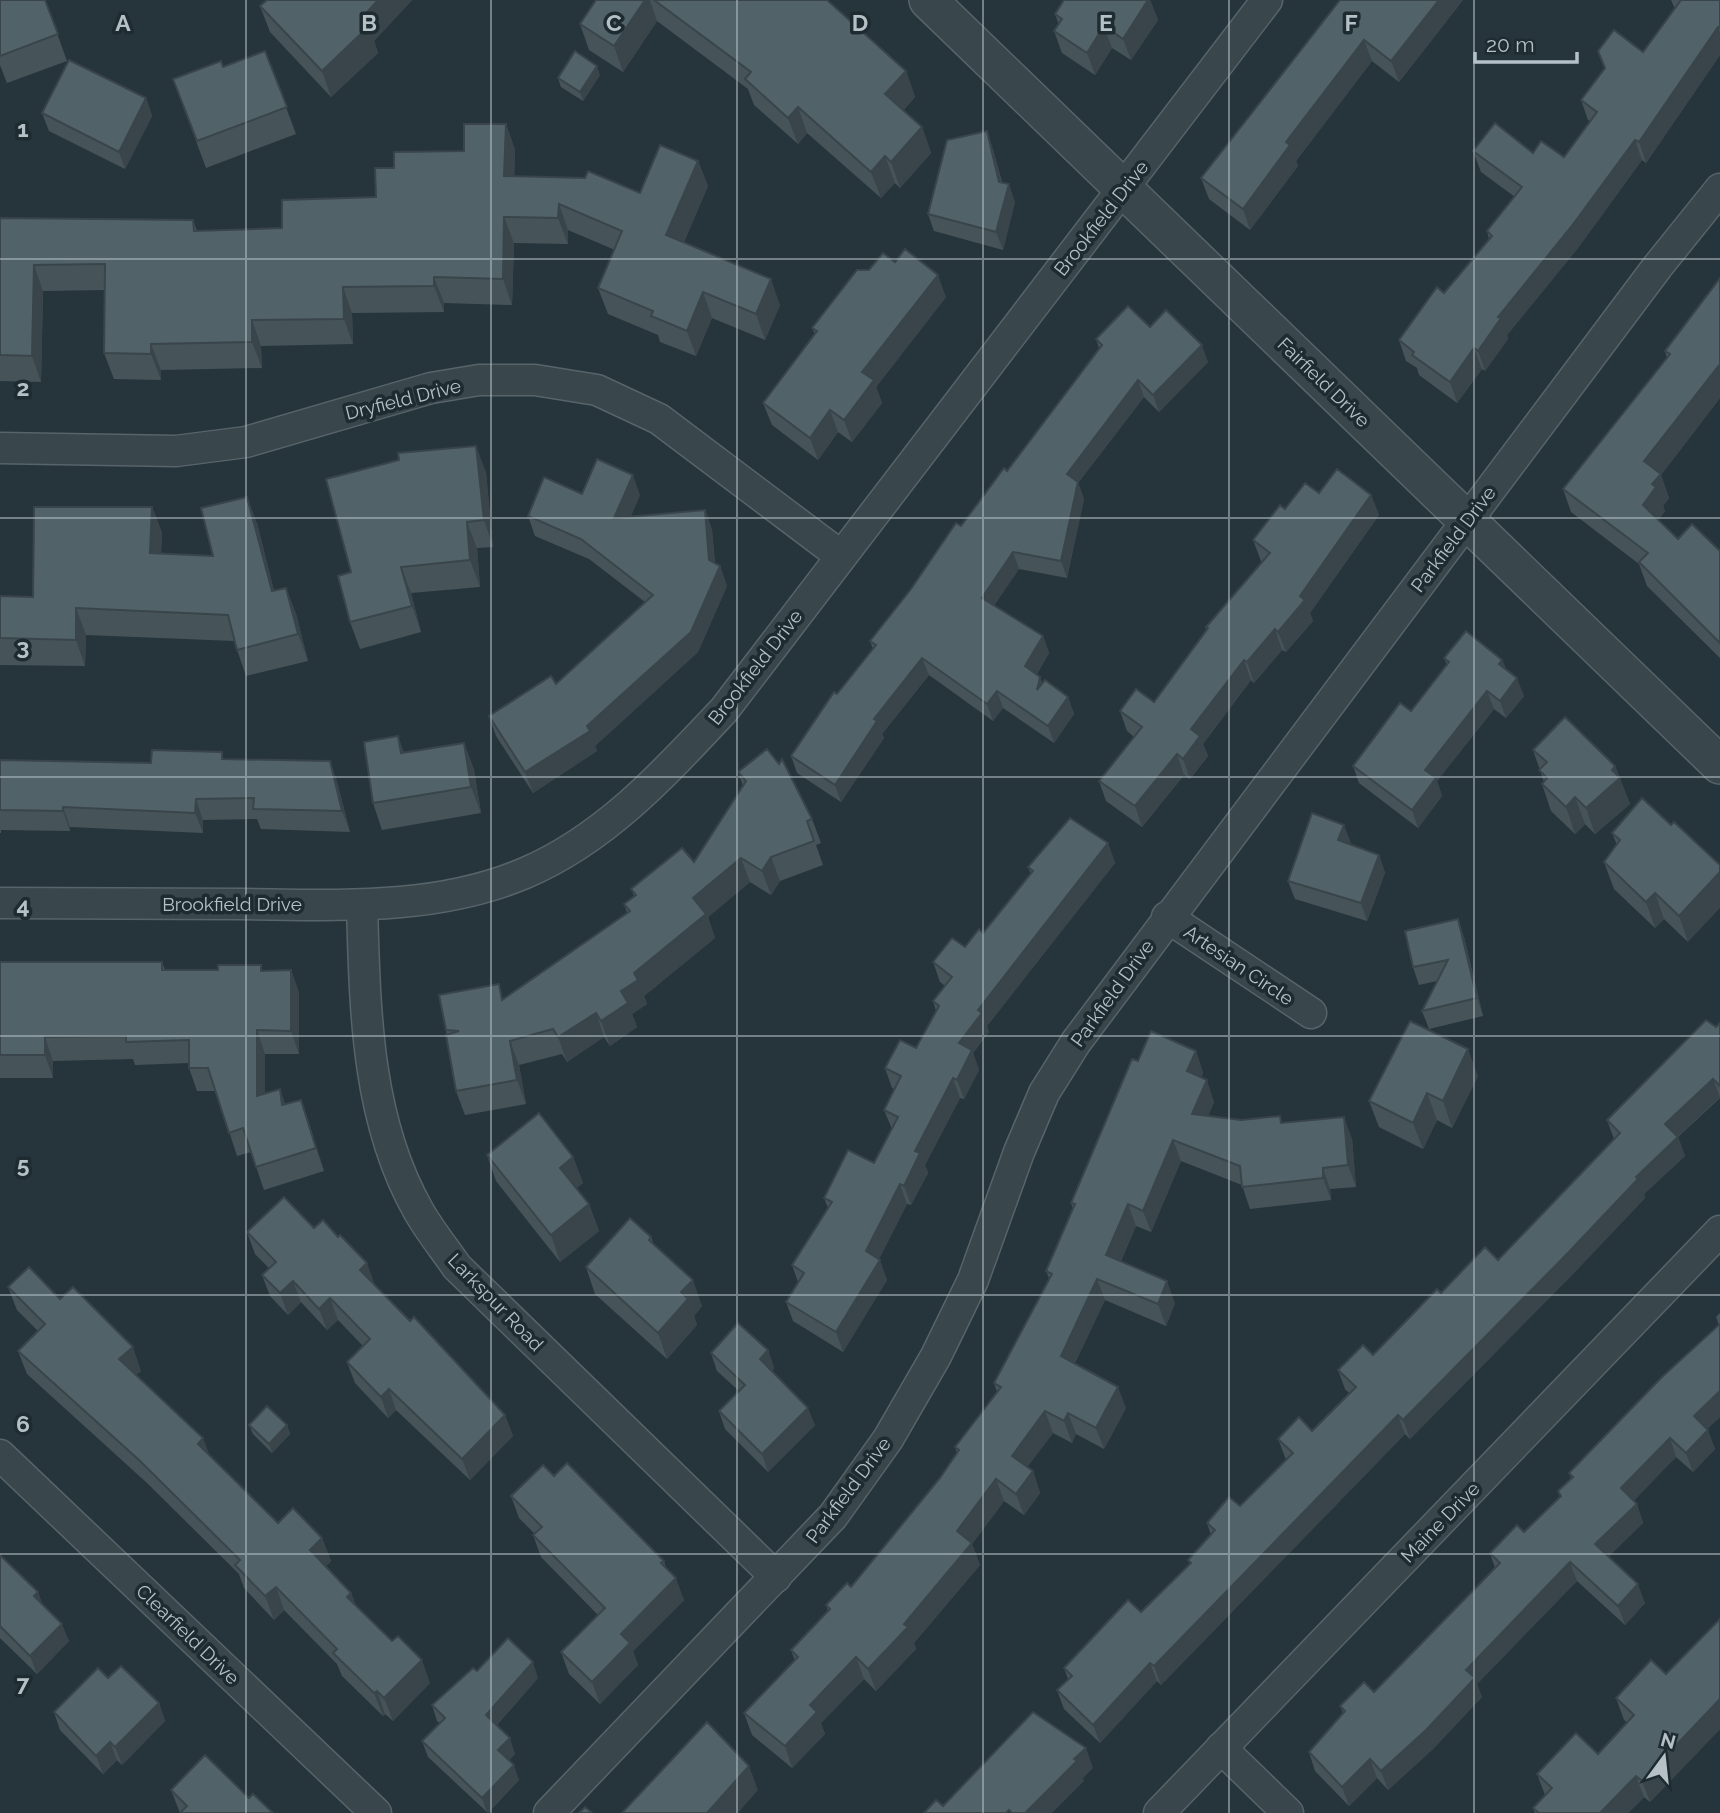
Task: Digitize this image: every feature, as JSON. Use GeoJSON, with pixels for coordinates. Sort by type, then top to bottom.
{"type":"FeatureCollection","features":[{"type":"Feature","properties":{"kind":"street","name":"Fairfield Drive"},"geometry":{"type":"LineString","coordinates":[[928,0],[1720,765]]}},
{"type":"Feature","properties":{"kind":"street","name":"Brookfield Drive"},"geometry":{"type":"LineString","coordinates":[[0,903],[362,905],[456,896],[525,873],[575,846],[630,807],[724,710],[1268,0]]}},
{"type":"Feature","properties":{"kind":"street","name":"Parkfield Drive"},"geometry":{"type":"LineString","coordinates":[[549,1813],[833,1516],[902,1415],[936,1356],[973,1280],[1019,1152],[1044,1093],[1076,1042],[1167,917],[1658,266],[1720,189]]}},
{"type":"Feature","properties":{"kind":"street","name":"Dryfield Drive"},"geometry":{"type":"LineString","coordinates":[[0,448],[176,451],[246,442],[431,388],[479,380],[536,380],[597,390],[659,419],[841,556]]}},
{"type":"Feature","properties":{"kind":"street","name":"Larkspur Road"},"geometry":{"type":"LineString","coordinates":[[362,905],[365,997],[374,1081],[392,1152],[418,1209],[457,1268],[776,1577]]}},
{"type":"Feature","properties":{"kind":"street","name":"Artesian Circle"},"geometry":{"type":"LineString","coordinates":[[1167,917],[1311,1013]]}},
{"type":"Feature","properties":{"kind":"street","name":"Maine Drive"},"geometry":{"type":"LineString","coordinates":[[1159,1813],[1720,1231]]}},
{"type":"Feature","properties":{"kind":"street","name":"Clearfield Drive"},"geometry":{"type":"LineString","coordinates":[[0,1455],[376,1813]]}},
{"type":"Feature","properties":{"kind":"street"},"geometry":{"type":"LineString","coordinates":[[1222,1748],[1287,1813]]}},
{"type":"Feature","properties":{"kind":"building"},"geometry":{"type":"Polygon","coordinates":[[[0,0],[45,0],[58,34],[0,56],[0,0]]]}},
{"type":"Feature","properties":{"kind":"building"},"geometry":{"type":"Polygon","coordinates":[[[267,0],[378,0],[361,19],[368,27],[322,71],[260,6],[267,0]]]}},
{"type":"Feature","properties":{"kind":"building"},"geometry":{"type":"Polygon","coordinates":[[[596,0],[645,0],[614,46],[580,24],[596,0]]]}},
{"type":"Feature","properties":{"kind":"building"},"geometry":{"type":"Polygon","coordinates":[[[654,0],[827,0],[906,71],[885,94],[922,127],[891,162],[885,156],[871,172],[798,107],[788,118],[745,79],[751,72],[654,0]]]}},
{"type":"Feature","properties":{"kind":"building"},"geometry":{"type":"Polygon","coordinates":[[[1064,0],[1148,0],[1123,39],[1104,26],[1087,53],[1054,31],[1062,19],[1055,14],[1064,0]]]}},
{"type":"Feature","properties":{"kind":"building"},"geometry":{"type":"Polygon","coordinates":[[[1340,0],[1439,0],[1391,61],[1364,40],[1286,142],[1290,145],[1243,209],[1201,178],[1340,0]]]}},
{"type":"Feature","properties":{"kind":"building"},"geometry":{"type":"Polygon","coordinates":[[[1681,0],[1720,0],[1720,28],[1718,27],[1639,142],[1635,140],[1571,227],[1498,317],[1501,318],[1478,351],[1474,348],[1450,382],[1412,355],[1414,352],[1399,340],[1437,287],[1444,293],[1492,236],[1487,231],[1522,187],[1473,151],[1495,123],[1533,153],[1541,141],[1564,157],[1597,112],[1581,100],[1605,68],[1598,51],[1614,30],[1643,52],[1681,0]]]}},
{"type":"Feature","properties":{"kind":"building"},"geometry":{"type":"Polygon","coordinates":[[[265,51],[287,107],[197,141],[173,79],[221,61],[223,67],[265,51]]]}},
{"type":"Feature","properties":{"kind":"building"},"geometry":{"type":"Polygon","coordinates":[[[575,51],[597,66],[580,92],[558,78],[575,51]]]}},
{"type":"Feature","properties":{"kind":"building"},"geometry":{"type":"Polygon","coordinates":[[[69,60],[146,98],[119,152],[42,113],[69,60]]]}},
{"type":"Feature","properties":{"kind":"building"},"geometry":{"type":"Polygon","coordinates":[[[464,124],[506,124],[504,176],[585,178],[588,171],[640,193],[660,145],[698,161],[666,235],[771,279],[756,314],[703,292],[687,331],[651,316],[653,311],[598,288],[622,231],[559,204],[558,218],[504,217],[503,279],[434,277],[434,286],[343,287],[344,319],[252,320],[252,342],[151,344],[151,354],[104,353],[105,264],[34,265],[32,356],[0,355],[0,218],[193,220],[194,231],[282,228],[282,200],[376,197],[375,168],[394,168],[394,152],[464,151],[464,124]]]}},
{"type":"Feature","properties":{"kind":"building"},"geometry":{"type":"Polygon","coordinates":[[[987,131],[999,182],[1009,184],[996,232],[928,214],[947,140],[987,131]]]}},
{"type":"Feature","properties":{"kind":"building"},"geometry":{"type":"Polygon","coordinates":[[[905,249],[938,275],[862,372],[874,380],[844,420],[830,410],[810,438],[763,403],[817,331],[812,328],[857,270],[869,270],[883,253],[895,262],[905,249]]]}},
{"type":"Feature","properties":{"kind":"building"},"geometry":{"type":"Polygon","coordinates":[[[1720,278],[1720,364],[1644,461],[1661,474],[1652,484],[1656,487],[1643,505],[1678,539],[1692,524],[1720,551],[1720,643],[1639,562],[1648,553],[1563,489],[1670,354],[1665,351],[1720,278]]]}},
{"type":"Feature","properties":{"kind":"building"},"geometry":{"type":"Polygon","coordinates":[[[1128,306],[1150,327],[1166,310],[1202,345],[1153,395],[1138,380],[1067,474],[1078,482],[1061,561],[1013,552],[982,598],[1043,636],[1025,666],[1040,677],[1037,690],[1045,680],[1068,697],[1048,726],[997,691],[987,704],[922,658],[874,719],[877,721],[835,785],[791,756],[834,692],[837,694],[876,645],[870,641],[911,589],[956,523],[961,526],[1004,468],[1007,471],[1102,345],[1096,339],[1128,306]]]}},
{"type":"Feature","properties":{"kind":"building"},"geometry":{"type":"Polygon","coordinates":[[[476,446],[484,520],[467,522],[470,560],[401,567],[412,606],[350,622],[338,576],[351,572],[326,479],[399,460],[398,453],[476,446]]]}},
{"type":"Feature","properties":{"kind":"building"},"geometry":{"type":"Polygon","coordinates":[[[597,459],[633,475],[614,518],[705,510],[709,560],[720,566],[691,632],[587,726],[590,731],[525,772],[489,716],[551,676],[556,684],[653,595],[581,539],[528,516],[544,477],[582,494],[597,459]]]}},
{"type":"Feature","properties":{"kind":"building"},"geometry":{"type":"Polygon","coordinates":[[[1337,469],[1371,495],[1300,596],[1305,600],[1278,632],[1275,629],[1247,662],[1244,660],[1191,729],[1200,736],[1183,759],[1177,754],[1135,806],[1099,781],[1142,727],[1120,711],[1136,689],[1154,702],[1208,628],[1206,627],[1270,553],[1253,540],[1280,505],[1285,509],[1305,483],[1319,493],[1337,469]]]}},
{"type":"Feature","properties":{"kind":"building"},"geometry":{"type":"Polygon","coordinates":[[[247,497],[272,591],[286,588],[298,634],[237,650],[228,615],[76,608],[76,640],[0,638],[0,596],[33,597],[34,507],[152,507],[150,553],[213,556],[201,508],[247,497]]]}},
{"type":"Feature","properties":{"kind":"building"},"geometry":{"type":"Polygon","coordinates":[[[1466,631],[1502,660],[1499,664],[1517,678],[1500,701],[1487,691],[1425,770],[1436,778],[1412,810],[1353,766],[1400,703],[1411,711],[1449,662],[1444,658],[1466,631]]]}},
{"type":"Feature","properties":{"kind":"building"},"geometry":{"type":"Polygon","coordinates":[[[1565,717],[1615,766],[1612,770],[1620,778],[1586,808],[1575,797],[1566,807],[1542,784],[1547,778],[1539,770],[1547,762],[1533,750],[1565,717]]]}},
{"type":"Feature","properties":{"kind":"building"},"geometry":{"type":"Polygon","coordinates":[[[398,736],[401,753],[464,743],[471,787],[373,803],[364,742],[398,736]]]}},
{"type":"Feature","properties":{"kind":"building"},"geometry":{"type":"Polygon","coordinates":[[[767,749],[779,764],[782,759],[812,819],[807,821],[814,841],[771,857],[762,871],[741,858],[693,898],[706,914],[634,973],[638,980],[621,991],[628,1003],[601,1021],[596,1013],[558,1037],[553,1029],[510,1041],[517,1080],[456,1091],[446,1035],[459,1031],[446,1030],[439,995],[499,984],[502,1000],[630,911],[624,904],[636,895],[631,889],[682,848],[694,862],[746,781],[738,772],[767,749]]]}},
{"type":"Feature","properties":{"kind":"building"},"geometry":{"type":"Polygon","coordinates":[[[152,750],[222,752],[222,759],[330,761],[342,811],[253,809],[254,798],[196,799],[195,813],[63,807],[63,811],[0,810],[0,760],[151,763],[152,750]]]}},
{"type":"Feature","properties":{"kind":"building"},"geometry":{"type":"Polygon","coordinates":[[[1642,798],[1671,825],[1674,822],[1720,865],[1720,872],[1679,916],[1655,893],[1646,902],[1604,862],[1620,840],[1612,833],[1642,798]]]}},
{"type":"Feature","properties":{"kind":"building"},"geometry":{"type":"Polygon","coordinates":[[[1312,813],[1344,825],[1338,840],[1379,855],[1361,903],[1288,881],[1312,813]]]}},
{"type":"Feature","properties":{"kind":"building"},"geometry":{"type":"Polygon","coordinates":[[[1070,818],[1108,843],[978,1010],[982,1013],[959,1043],[972,1050],[957,1080],[953,1078],[915,1151],[920,1153],[904,1186],[900,1184],[866,1251],[880,1260],[836,1332],[786,1302],[804,1273],[792,1265],[832,1202],[824,1198],[848,1150],[874,1163],[898,1117],[884,1110],[901,1076],[885,1068],[900,1040],[916,1048],[939,1006],[933,1001],[952,977],[933,962],[952,938],[965,947],[979,929],[983,933],[1033,871],[1028,867],[1070,818]]]}},
{"type":"Feature","properties":{"kind":"building"},"geometry":{"type":"Polygon","coordinates":[[[1458,919],[1477,998],[1422,1011],[1448,960],[1413,967],[1405,931],[1458,919]]]}},
{"type":"Feature","properties":{"kind":"building"},"geometry":{"type":"Polygon","coordinates":[[[0,962],[162,962],[162,970],[218,970],[218,965],[261,965],[261,971],[291,970],[291,1031],[257,1030],[257,1096],[280,1089],[282,1105],[301,1100],[316,1148],[256,1167],[243,1128],[229,1133],[208,1068],[189,1068],[189,1040],[126,1042],[126,1036],[45,1037],[45,1055],[0,1055],[0,962]]]}},
{"type":"Feature","properties":{"kind":"building"},"geometry":{"type":"Polygon","coordinates":[[[1706,1020],[1716,1027],[1720,1023],[1720,1086],[1713,1079],[1665,1124],[1678,1137],[1636,1177],[1638,1179],[1566,1255],[1403,1420],[1398,1415],[1154,1666],[1150,1663],[1093,1725],[1057,1690],[1072,1676],[1064,1668],[1128,1600],[1141,1612],[1191,1563],[1188,1560],[1215,1530],[1207,1523],[1229,1497],[1240,1506],[1293,1453],[1278,1439],[1299,1417],[1312,1431],[1356,1387],[1338,1370],[1363,1345],[1373,1355],[1437,1289],[1441,1293],[1485,1247],[1498,1260],[1620,1133],[1607,1120],[1706,1020]]]}},
{"type":"Feature","properties":{"kind":"building"},"geometry":{"type":"Polygon","coordinates":[[[1410,1021],[1468,1049],[1443,1101],[1427,1093],[1413,1123],[1369,1101],[1410,1021]]]}},
{"type":"Feature","properties":{"kind":"building"},"geometry":{"type":"Polygon","coordinates":[[[1151,1031],[1196,1051],[1187,1071],[1207,1080],[1192,1114],[1241,1120],[1280,1116],[1281,1123],[1344,1117],[1348,1165],[1323,1168],[1323,1178],[1242,1187],[1240,1166],[1173,1140],[1143,1211],[1128,1204],[1106,1255],[1167,1281],[1158,1304],[1097,1279],[1061,1356],[1118,1387],[1096,1428],[1068,1413],[1064,1421],[1045,1411],[1012,1456],[1033,1471],[1016,1494],[996,1479],[957,1531],[972,1543],[904,1624],[908,1627],[868,1669],[856,1657],[810,1705],[817,1712],[785,1746],[744,1713],[798,1657],[791,1650],[830,1609],[826,1605],[847,1583],[851,1587],[940,1478],[959,1450],[955,1447],[1001,1387],[994,1383],[1052,1274],[1046,1271],[1075,1204],[1071,1203],[1132,1059],[1138,1061],[1151,1031]]]}},
{"type":"Feature","properties":{"kind":"building"},"geometry":{"type":"Polygon","coordinates":[[[539,1113],[573,1157],[560,1168],[589,1204],[551,1235],[487,1155],[539,1113]]]}},
{"type":"Feature","properties":{"kind":"building"},"geometry":{"type":"Polygon","coordinates":[[[284,1197],[314,1228],[323,1220],[338,1237],[340,1235],[367,1263],[360,1270],[410,1321],[414,1317],[505,1415],[462,1459],[389,1389],[381,1397],[347,1362],[370,1339],[330,1298],[319,1309],[293,1281],[280,1293],[262,1275],[276,1262],[247,1232],[284,1197]]]}},
{"type":"Feature","properties":{"kind":"building"},"geometry":{"type":"Polygon","coordinates":[[[630,1218],[651,1237],[649,1240],[693,1280],[681,1292],[688,1299],[658,1333],[586,1267],[630,1218]]]}},
{"type":"Feature","properties":{"kind":"building"},"geometry":{"type":"Polygon","coordinates":[[[29,1267],[60,1299],[73,1287],[133,1347],[119,1359],[203,1438],[198,1444],[278,1523],[293,1508],[322,1538],[310,1550],[351,1593],[347,1597],[392,1641],[398,1636],[422,1660],[384,1698],[377,1691],[374,1693],[333,1653],[337,1649],[276,1587],[265,1596],[235,1565],[240,1560],[139,1460],[18,1351],[45,1324],[8,1287],[29,1267]]]}},
{"type":"Feature","properties":{"kind":"building"},"geometry":{"type":"Polygon","coordinates":[[[738,1323],[768,1350],[760,1359],[808,1408],[762,1454],[719,1411],[745,1385],[711,1353],[738,1323]]]}},
{"type":"Feature","properties":{"kind":"building"},"geometry":{"type":"Polygon","coordinates":[[[1720,1324],[1720,1391],[1694,1416],[1708,1430],[1686,1453],[1670,1438],[1621,1488],[1637,1504],[1595,1544],[1638,1584],[1618,1606],[1570,1562],[1466,1670],[1475,1678],[1426,1730],[1381,1771],[1370,1759],[1342,1787],[1309,1752],[1345,1711],[1340,1706],[1364,1682],[1374,1692],[1500,1563],[1490,1553],[1517,1525],[1524,1532],[1561,1496],[1558,1491],[1573,1477],[1569,1473],[1662,1377],[1720,1324]]]}},
{"type":"Feature","properties":{"kind":"building"},"geometry":{"type":"Polygon","coordinates":[[[267,1406],[287,1425],[269,1444],[249,1425],[267,1406]]]}},
{"type":"Feature","properties":{"kind":"building"},"geometry":{"type":"Polygon","coordinates":[[[567,1463],[664,1561],[661,1563],[676,1578],[621,1634],[630,1643],[592,1682],[561,1652],[605,1608],[533,1535],[542,1527],[511,1496],[543,1465],[554,1476],[567,1463]]]}},
{"type":"Feature","properties":{"kind":"building"},"geometry":{"type":"Polygon","coordinates":[[[0,1555],[38,1592],[34,1596],[62,1624],[30,1656],[0,1626],[0,1555]]]}},
{"type":"Feature","properties":{"kind":"building"},"geometry":{"type":"Polygon","coordinates":[[[1720,1619],[1720,1699],[1642,1781],[1636,1776],[1600,1813],[1539,1813],[1533,1808],[1552,1788],[1537,1774],[1576,1733],[1598,1754],[1634,1715],[1616,1698],[1651,1660],[1666,1674],[1720,1619]]]}},
{"type":"Feature","properties":{"kind":"building"},"geometry":{"type":"Polygon","coordinates":[[[508,1638],[533,1662],[486,1715],[510,1738],[498,1750],[514,1765],[482,1798],[422,1741],[445,1718],[432,1705],[473,1668],[477,1671],[508,1638]]]}},
{"type":"Feature","properties":{"kind":"building"},"geometry":{"type":"Polygon","coordinates":[[[121,1666],[159,1703],[115,1747],[110,1742],[96,1756],[54,1712],[98,1668],[108,1678],[121,1666]]]}},
{"type":"Feature","properties":{"kind":"building"},"geometry":{"type":"Polygon","coordinates":[[[1033,1712],[1086,1748],[1074,1759],[1077,1761],[1025,1813],[1012,1813],[1009,1810],[1006,1813],[924,1813],[936,1800],[943,1806],[1033,1712]]]}},
{"type":"Feature","properties":{"kind":"building"},"geometry":{"type":"Polygon","coordinates":[[[707,1722],[749,1766],[707,1813],[622,1813],[707,1722]]]}},
{"type":"Feature","properties":{"kind":"building"},"geometry":{"type":"Polygon","coordinates":[[[205,1755],[249,1798],[253,1794],[273,1813],[180,1813],[187,1806],[171,1790],[205,1755]]]}},
{"type":"Feature","properties":{"kind":"building"},"geometry":{"type":"Polygon","coordinates":[[[585,1807],[592,1813],[579,1813],[585,1807]]]}}]}
